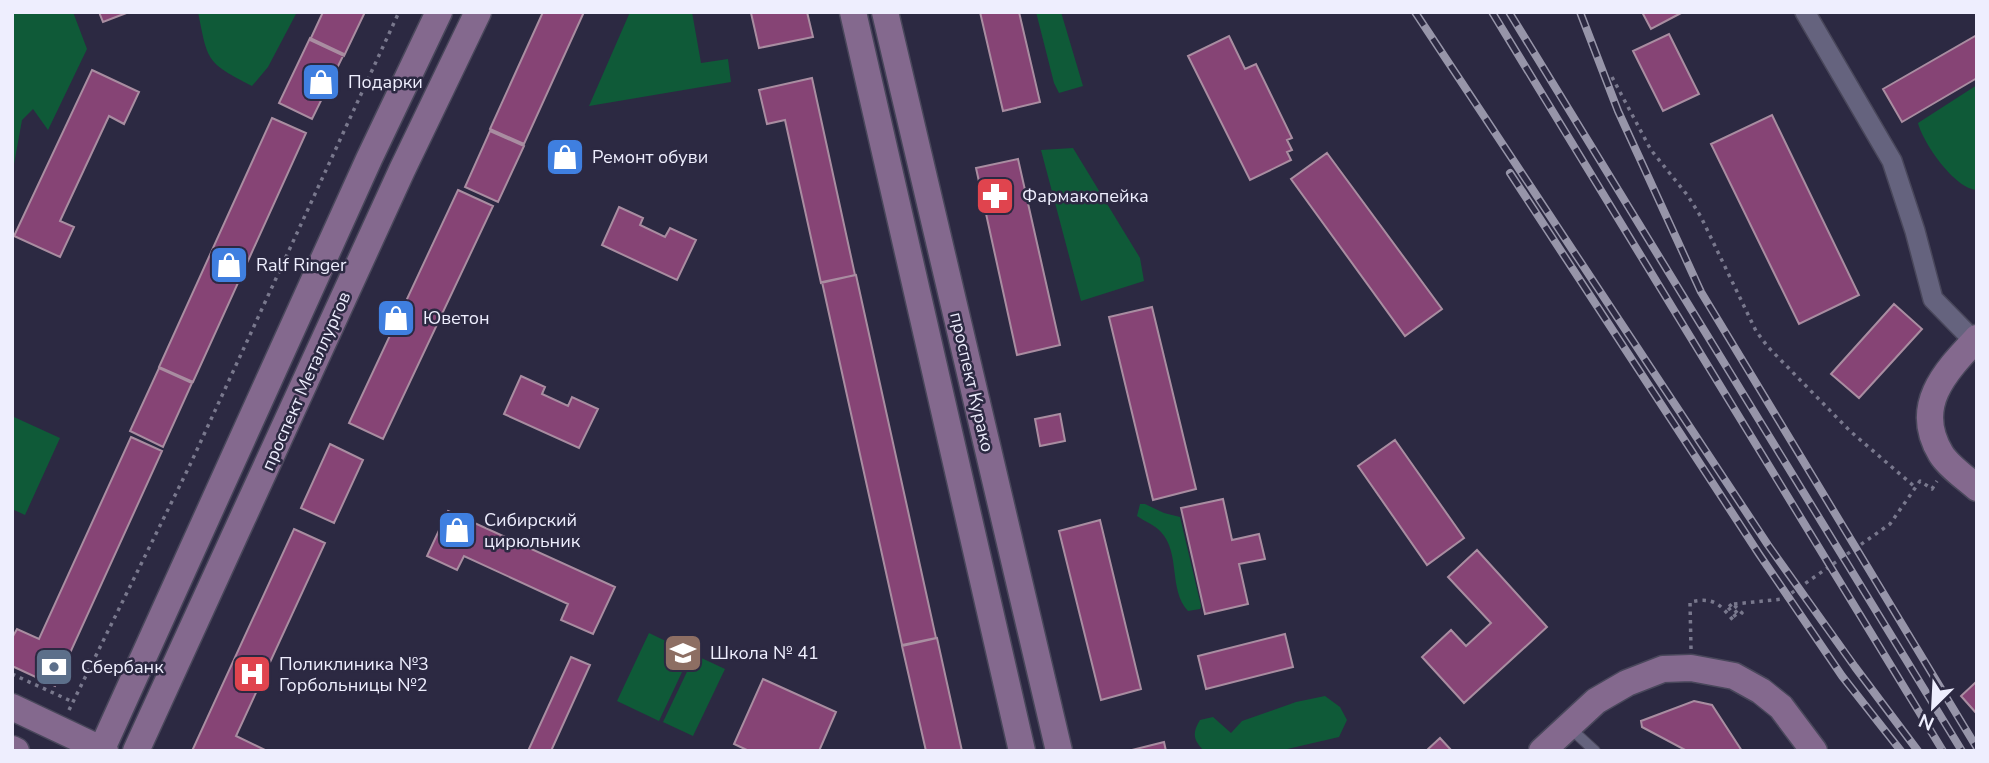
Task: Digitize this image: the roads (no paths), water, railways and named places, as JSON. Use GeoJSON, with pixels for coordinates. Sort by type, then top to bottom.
{"type":"FeatureCollection","features":[{"type":"Feature","properties":{"kind":"main road","name":"проспект Металлургов"},"geometry":{"type":"LineString","coordinates":[[102,750],[369,159],[439,12]]}},
{"type":"Feature","properties":{"kind":"main road","name":"проспект Металлургов"},"geometry":{"type":"LineString","coordinates":[[136,751],[402,170],[478,12]]}},
{"type":"Feature","properties":{"kind":"main road","name":"проспект Курако"},"geometry":{"type":"LineString","coordinates":[[853,12],[879,54],[1059,751]]}},
{"type":"Feature","properties":{"kind":"main road","name":"проспект Курако"},"geometry":{"type":"LineString","coordinates":[[885,12],[879,54],[1022,751]]}},
{"type":"Feature","properties":{"kind":"main road"},"geometry":{"type":"LineString","coordinates":[[1975,340],[1939,383],[1930,407],[1932,432],[1942,455],[1977,488]]}},
{"type":"Feature","properties":{"kind":"main road"},"geometry":{"type":"LineString","coordinates":[[1542,751],[1596,701],[1627,683],[1662,669],[1691,668],[1734,676],[1761,691],[1781,707],[1814,751]]}},
{"type":"Feature","properties":{"kind":"main road"},"geometry":{"type":"LineString","coordinates":[[12,708],[102,750]]}},
{"type":"Feature","properties":{"kind":"street"},"geometry":{"type":"LineString","coordinates":[[1805,12],[1892,161],[1915,231],[1933,299],[1975,340]]}},
{"type":"Feature","properties":{"kind":"lane"},"geometry":{"type":"LineString","coordinates":[[1567,726],[1595,751]]}},
{"type":"Feature","properties":{"kind":"railway"},"geometry":{"type":"LineString","coordinates":[[1415,12],[1768,545],[1918,751]]}},
{"type":"Feature","properties":{"kind":"railway"},"geometry":{"type":"LineString","coordinates":[[1492,12],[1943,751]]}},
{"type":"Feature","properties":{"kind":"railway"},"geometry":{"type":"LineString","coordinates":[[1509,12],[1962,751]]}},
{"type":"Feature","properties":{"kind":"railway"},"geometry":{"type":"LineString","coordinates":[[1580,12],[1618,111],[1701,292],[1977,748]]}},
{"type":"Feature","properties":{"kind":"railway"},"geometry":{"type":"LineString","coordinates":[[1510,173],[1759,554],[1842,676],[1901,751]]}},
{"type":"Feature","properties":{"kind":"place","name":"Подарки"},"geometry":{"type":"Point","coordinates":[321,82]}},
{"type":"Feature","properties":{"kind":"place","name":"Ремонт обуви"},"geometry":{"type":"Point","coordinates":[565,157]}},
{"type":"Feature","properties":{"kind":"place","name":"Фармакопейка"},"geometry":{"type":"Point","coordinates":[995,196]}},
{"type":"Feature","properties":{"kind":"place","name":"Ralf Ringer"},"geometry":{"type":"Point","coordinates":[229,265]}},
{"type":"Feature","properties":{"kind":"place","name":"Юветон"},"geometry":{"type":"Point","coordinates":[396,318]}},
{"type":"Feature","properties":{"kind":"place","name":"Сибирский цирюльник"},"geometry":{"type":"Point","coordinates":[457,530]}},
{"type":"Feature","properties":{"kind":"place","name":"Школа № 41"},"geometry":{"type":"Point","coordinates":[683,653]}},
{"type":"Feature","properties":{"kind":"place","name":"Сбербанк"},"geometry":{"type":"Point","coordinates":[54,667]}},
{"type":"Feature","properties":{"kind":"place","name":"Поликлиника №3 Горбольницы №2"},"geometry":{"type":"Point","coordinates":[252,674]}}]}
